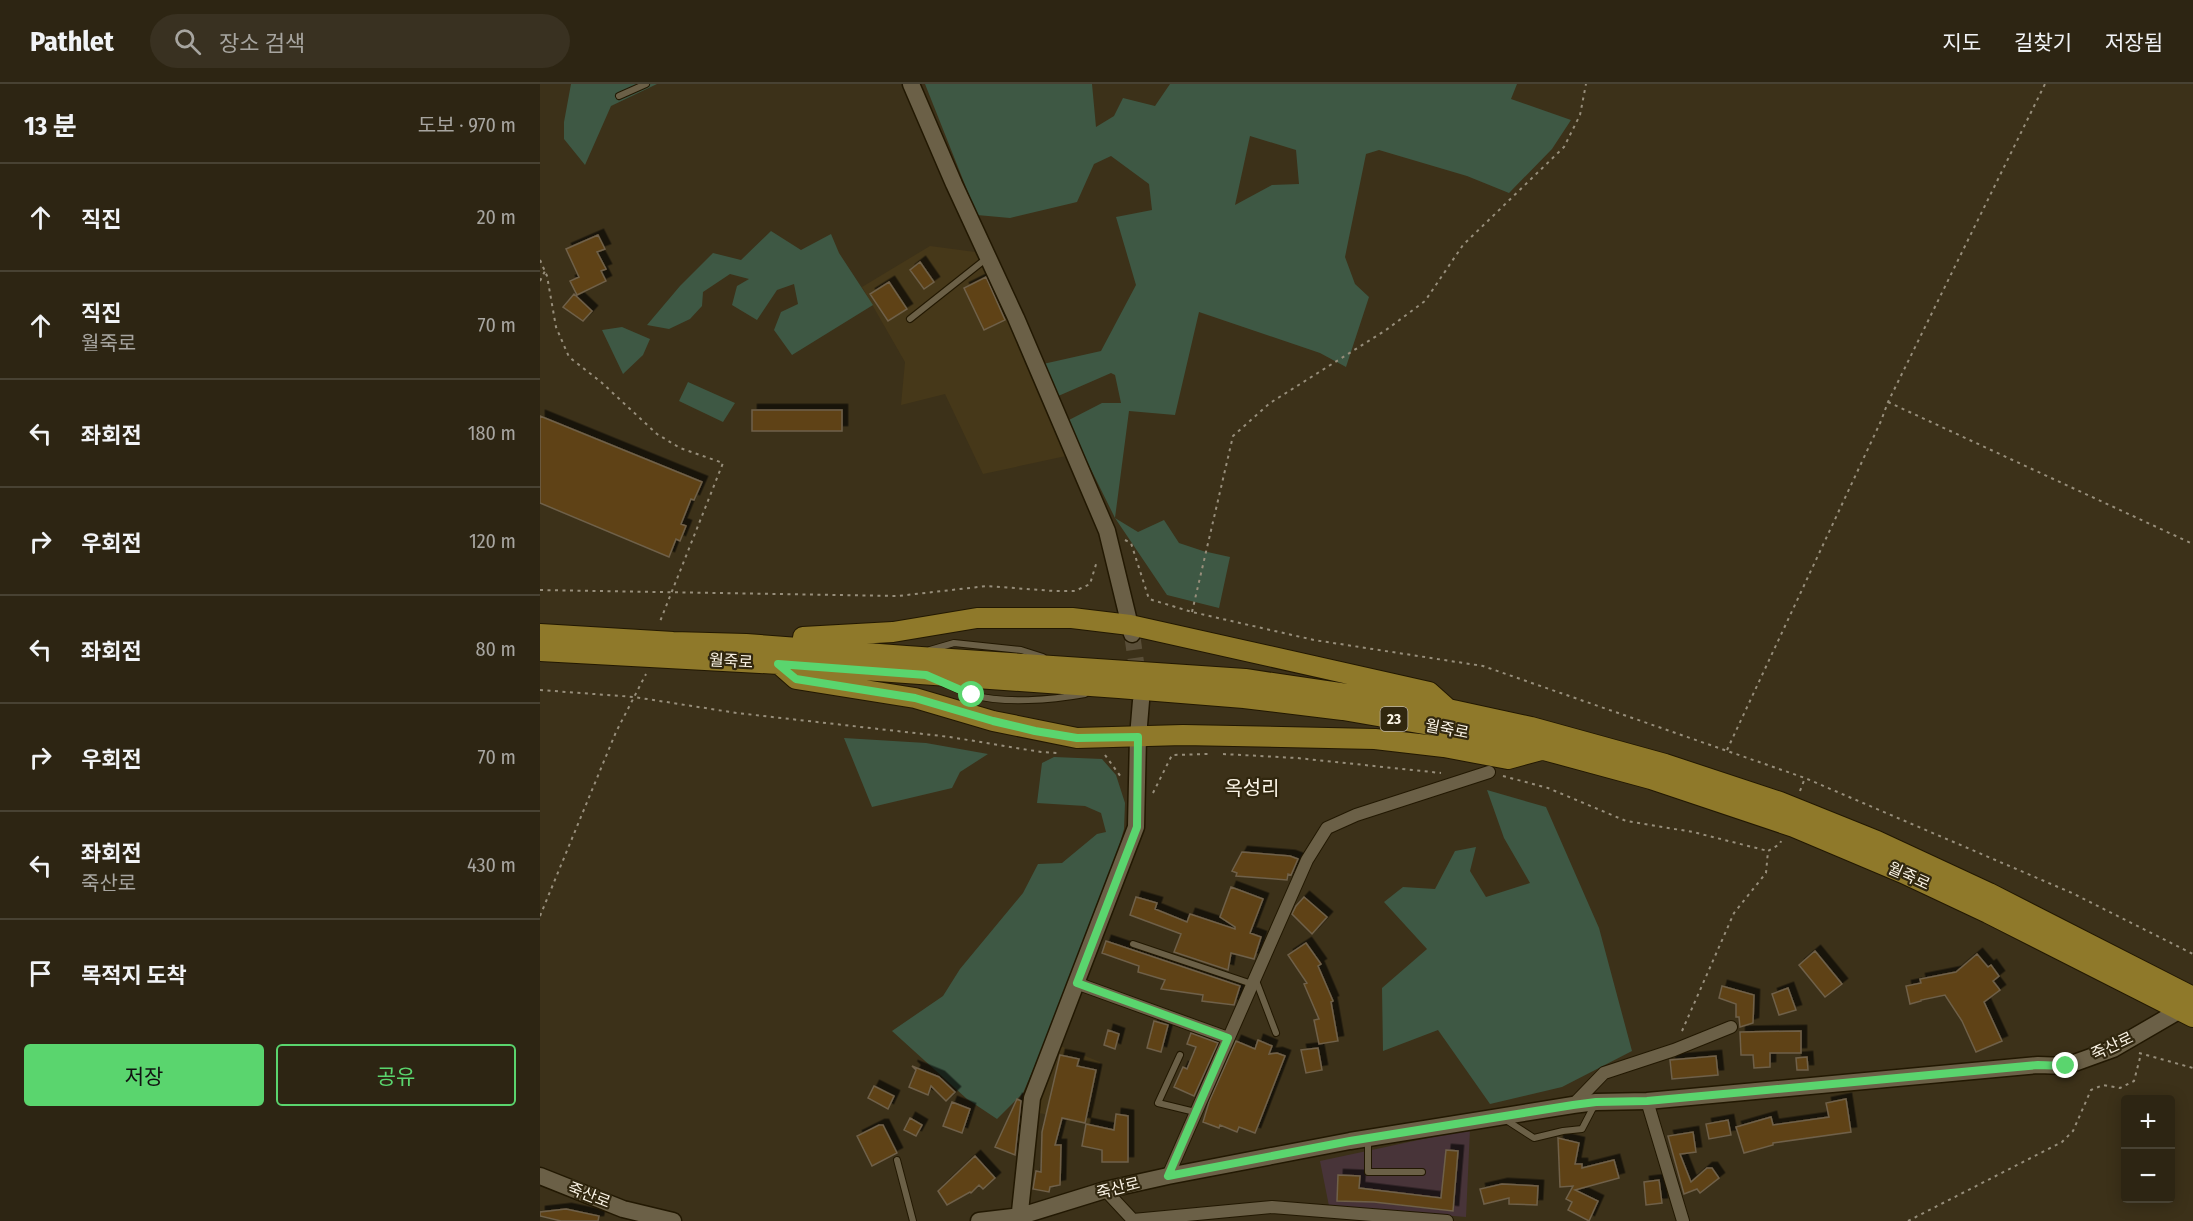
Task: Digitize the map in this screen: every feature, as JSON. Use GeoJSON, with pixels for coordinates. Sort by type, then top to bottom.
{"type":"FeatureCollection","features":[{"type":"Feature","properties":{"kind":"main road"},"geometry":{"type":"LineString","coordinates":[[746,644],[767,634],[813,638],[892,632],[977,618],[1072,618],[1429,692],[1448,709]]}},
{"type":"Feature","properties":{"kind":"main road","name":"월죽로"},"geometry":{"type":"LineString","coordinates":[[540,633],[673,642],[746,644],[1245,679],[1448,709],[1531,727],[1643,758],[1780,802],[1877,841],[1989,893],[2193,997]]}},
{"type":"Feature","properties":{"kind":"main road","name":"월죽로"},"geometry":{"type":"LineString","coordinates":[[540,651],[778,664],[1119,688],[1343,710],[1453,729],[1544,750],[1651,779],[1794,827],[1903,873],[1988,913],[2184,1015]]}},
{"type":"Feature","properties":{"kind":"main road"},"geometry":{"type":"LineString","coordinates":[[778,664],[796,679],[915,698],[993,721],[1077,738],[1183,735],[1375,739],[1444,747],[1508,759],[1544,750]]}},
{"type":"Feature","properties":{"kind":"street"},"geometry":{"type":"LineString","coordinates":[[911,84],[1016,318],[1107,531],[1131,629]]}},
{"type":"Feature","properties":{"kind":"street"},"geometry":{"type":"LineString","coordinates":[[1020,1218],[1032,1098],[1137,827],[1138,737],[1141,701]]}},
{"type":"Feature","properties":{"kind":"street"},"geometry":{"type":"LineString","coordinates":[[1168,1176],[1307,860],[1327,828],[1356,815],[1489,772]]}},
{"type":"Feature","properties":{"kind":"street"},"geometry":{"type":"LineString","coordinates":[[1077,983],[1228,1038]]}},
{"type":"Feature","properties":{"kind":"street","name":"죽산로"},"geometry":{"type":"LineString","coordinates":[[979,1221],[1020,1218],[1105,1190],[1168,1176],[1368,1138],[1573,1105],[1647,1101],[2038,1065],[2066,1066],[2113,1049],[2184,1015]]}},
{"type":"Feature","properties":{"kind":"street"},"geometry":{"type":"LineString","coordinates":[[1573,1105],[1604,1073],[1674,1050],[1731,1027]]}},
{"type":"Feature","properties":{"kind":"street"},"geometry":{"type":"LineString","coordinates":[[1647,1101],[1683,1221]]}},
{"type":"Feature","properties":{"kind":"street","name":"죽산로"},"geometry":{"type":"LineString","coordinates":[[540,1176],[623,1209],[673,1221]]}},
{"type":"Feature","properties":{"kind":"street"},"geometry":{"type":"LineString","coordinates":[[1105,1190],[1133,1220],[1272,1207],[1447,1221]]}},
{"type":"Feature","properties":{"kind":"lane"},"geometry":{"type":"LineString","coordinates":[[619,96],[646,84]]}},
{"type":"Feature","properties":{"kind":"lane"},"geometry":{"type":"LineString","coordinates":[[910,319],[988,258]]}},
{"type":"Feature","properties":{"kind":"lane"},"geometry":{"type":"LineString","coordinates":[[1133,944],[1254,981],[1276,1033]]}},
{"type":"Feature","properties":{"kind":"lane"},"geometry":{"type":"LineString","coordinates":[[1180,1055],[1158,1103],[1195,1112]]}},
{"type":"Feature","properties":{"kind":"lane"},"geometry":{"type":"LineString","coordinates":[[1501,1117],[1533,1138],[1582,1129],[1596,1102]]}},
{"type":"Feature","properties":{"kind":"lane"},"geometry":{"type":"LineString","coordinates":[[1368,1138],[1368,1172],[1422,1172]]}},
{"type":"Feature","properties":{"kind":"lane"},"geometry":{"type":"LineString","coordinates":[[897,1160],[913,1221]]}},
{"type":"Feature","properties":{"kind":"path"},"geometry":{"type":"LineString","coordinates":[[1192,612],[1233,436],[1270,403],[1386,330],[1425,301],[1463,245],[1564,147],[1580,115],[1586,84]]}},
{"type":"Feature","properties":{"kind":"path"},"geometry":{"type":"LineString","coordinates":[[1727,750],[1888,402],[2045,84]]}},
{"type":"Feature","properties":{"kind":"path"},"geometry":{"type":"LineString","coordinates":[[540,260],[556,327],[569,357],[601,382],[657,434],[680,448],[723,463],[659,624]]}},
{"type":"Feature","properties":{"kind":"path"},"geometry":{"type":"LineString","coordinates":[[540,281],[544,270]]}},
{"type":"Feature","properties":{"kind":"path"},"geometry":{"type":"LineString","coordinates":[[1888,402],[2193,544]]}},
{"type":"Feature","properties":{"kind":"path"},"geometry":{"type":"LineString","coordinates":[[540,916],[616,732],[647,671]]}},
{"type":"Feature","properties":{"kind":"path"},"geometry":{"type":"LineString","coordinates":[[540,690],[634,697],[737,713],[950,736],[1041,752],[1062,753]]}},
{"type":"Feature","properties":{"kind":"path"},"geometry":{"type":"LineString","coordinates":[[1152,796],[1172,756],[1212,753]]}},
{"type":"Feature","properties":{"kind":"path"},"geometry":{"type":"LineString","coordinates":[[1104,754],[1122,777]]}},
{"type":"Feature","properties":{"kind":"path"},"geometry":{"type":"LineString","coordinates":[[1223,754],[1297,758],[1442,773]]}},
{"type":"Feature","properties":{"kind":"path"},"geometry":{"type":"LineString","coordinates":[[1489,772],[1548,789],[1626,821],[1693,832],[1768,851],[1780,844],[1781,840]]}},
{"type":"Feature","properties":{"kind":"path"},"geometry":{"type":"LineString","coordinates":[[1799,794],[1805,778]]}},
{"type":"Feature","properties":{"kind":"path"},"geometry":{"type":"LineString","coordinates":[[1674,1050],[1734,913],[1766,873],[1768,851]]}},
{"type":"Feature","properties":{"kind":"path"},"geometry":{"type":"LineString","coordinates":[[2113,1049],[2193,1068]]}},
{"type":"Feature","properties":{"kind":"path"},"geometry":{"type":"LineString","coordinates":[[1908,1221],[2061,1142],[2073,1131],[2091,1090],[2103,1085],[2120,1088],[2134,1081],[2141,1054]]}},
{"type":"Feature","properties":{"kind":"shaded area"},"geometry":{"type":"Polygon","coordinates":[[[930,246],[975,252],[1066,456],[983,474],[945,394],[901,405],[905,362],[862,287],[930,246]]]}},
{"type":"Feature","properties":{"kind":"shaded area"},"geometry":{"type":"Polygon","coordinates":[[[1058,1045],[1100,1062],[1091,1125],[1035,1112],[1058,1045]]]}},
{"type":"Feature","properties":{"kind":"shaded area"},"geometry":{"type":"Polygon","coordinates":[[[1470,1129],[1466,1217],[1329,1206],[1320,1161],[1470,1129]]]}},
{"type":"Feature","properties":{"kind":"green space"},"geometry":{"type":"Polygon","coordinates":[[[571,84],[657,84],[611,106],[585,165],[564,139],[564,122],[571,84]]]}},
{"type":"Feature","properties":{"kind":"green space"},"geometry":{"type":"Polygon","coordinates":[[[925,84],[1092,84],[1096,127],[1114,116],[1123,98],[1155,106],[1170,84],[1517,84],[1511,99],[1571,120],[1552,149],[1509,193],[1467,176],[1379,150],[1366,154],[1345,257],[1355,284],[1369,297],[1346,367],[1320,353],[1199,312],[1175,415],[1129,411],[1115,518],[1067,421],[1102,403],[1121,403],[1115,375],[1111,373],[1056,397],[1043,364],[1101,351],[1136,285],[1116,217],[1152,210],[1149,184],[1111,156],[1094,164],[1077,202],[1010,218],[977,215],[925,84]],[[1250,136],[1235,205],[1272,185],[1299,184],[1296,150],[1250,136]]]}},
{"type":"Feature","properties":{"kind":"green space"},"geometry":{"type":"Polygon","coordinates":[[[771,231],[801,250],[831,234],[839,253],[873,305],[792,355],[774,330],[781,312],[798,304],[794,284],[777,290],[757,320],[732,305],[737,286],[749,279],[730,274],[703,292],[702,306],[690,319],[669,329],[647,325],[680,286],[713,253],[741,260],[771,231]]]}},
{"type":"Feature","properties":{"kind":"green space"},"geometry":{"type":"Polygon","coordinates":[[[622,327],[650,339],[643,355],[623,374],[602,330],[622,327]]]}},
{"type":"Feature","properties":{"kind":"green space"},"geometry":{"type":"Polygon","coordinates":[[[688,382],[735,403],[723,422],[679,401],[688,382]]]}},
{"type":"Feature","properties":{"kind":"green space"},"geometry":{"type":"Polygon","coordinates":[[[1115,518],[1138,532],[1164,520],[1179,543],[1230,557],[1219,608],[1167,595],[1115,518]]]}},
{"type":"Feature","properties":{"kind":"green space"},"geometry":{"type":"Polygon","coordinates":[[[844,738],[926,743],[988,754],[960,772],[952,788],[872,807],[844,738]]]}},
{"type":"Feature","properties":{"kind":"green space"},"geometry":{"type":"Polygon","coordinates":[[[1054,757],[1102,759],[1116,775],[1125,803],[1124,829],[1116,857],[1048,1035],[1023,1093],[997,1119],[967,1099],[892,1031],[943,996],[960,969],[1023,893],[1038,864],[1062,863],[1097,834],[1106,832],[1101,813],[1085,806],[1037,803],[1042,763],[1054,757]]]}},
{"type":"Feature","properties":{"kind":"green space"},"geometry":{"type":"Polygon","coordinates":[[[1487,790],[1546,807],[1599,928],[1632,1051],[1562,1087],[1490,1104],[1438,1030],[1383,1051],[1382,988],[1427,949],[1384,902],[1403,887],[1435,889],[1455,851],[1476,847],[1470,871],[1486,897],[1530,883],[1504,838],[1487,790]]]}},
{"type":"Feature","properties":{"kind":"building"},"geometry":{"type":"Polygon","coordinates":[[[598,235],[605,249],[597,252],[606,269],[601,271],[606,281],[577,295],[570,281],[579,277],[566,249],[598,235]]]}},
{"type":"Feature","properties":{"kind":"building"},"geometry":{"type":"Polygon","coordinates":[[[920,262],[934,282],[924,289],[910,270],[920,262]]]}},
{"type":"Feature","properties":{"kind":"building"},"geometry":{"type":"Polygon","coordinates":[[[986,277],[1005,320],[984,330],[964,288],[986,277]]]}},
{"type":"Feature","properties":{"kind":"building"},"geometry":{"type":"Polygon","coordinates":[[[889,282],[907,309],[888,321],[870,294],[889,282]]]}},
{"type":"Feature","properties":{"kind":"building"},"geometry":{"type":"Polygon","coordinates":[[[574,294],[592,311],[583,321],[563,307],[574,294]]]}},
{"type":"Feature","properties":{"kind":"building"},"geometry":{"type":"Polygon","coordinates":[[[752,410],[842,410],[842,431],[752,431],[752,410]]]}},
{"type":"Feature","properties":{"kind":"building"},"geometry":{"type":"Polygon","coordinates":[[[540,416],[702,482],[694,500],[691,499],[681,524],[686,526],[680,541],[676,539],[669,557],[540,503],[540,416]]]}},
{"type":"Feature","properties":{"kind":"building"},"geometry":{"type":"Polygon","coordinates":[[[1242,852],[1290,856],[1298,859],[1291,875],[1288,874],[1287,880],[1236,876],[1237,873],[1232,871],[1242,852]]]}},
{"type":"Feature","properties":{"kind":"building"},"geometry":{"type":"Polygon","coordinates":[[[1231,887],[1263,899],[1250,933],[1261,937],[1254,959],[1231,953],[1228,970],[1174,952],[1181,934],[1130,915],[1136,897],[1157,903],[1155,909],[1187,922],[1190,914],[1235,929],[1220,917],[1231,887]]]}},
{"type":"Feature","properties":{"kind":"building"},"geometry":{"type":"Polygon","coordinates":[[[1304,897],[1327,917],[1312,934],[1292,914],[1304,897]]]}},
{"type":"Feature","properties":{"kind":"building"},"geometry":{"type":"Polygon","coordinates":[[[1106,941],[1240,986],[1234,1005],[1202,1001],[1203,995],[1161,989],[1165,980],[1138,972],[1139,966],[1102,953],[1106,941]]]}},
{"type":"Feature","properties":{"kind":"building"},"geometry":{"type":"Polygon","coordinates":[[[1306,943],[1321,964],[1318,966],[1333,1001],[1331,1002],[1338,1041],[1319,1044],[1314,1020],[1319,1019],[1304,984],[1307,983],[1288,955],[1306,943]]]}},
{"type":"Feature","properties":{"kind":"building"},"geometry":{"type":"Polygon","coordinates":[[[1815,951],[1842,984],[1825,997],[1799,965],[1815,951]]]}},
{"type":"Feature","properties":{"kind":"building"},"geometry":{"type":"Polygon","coordinates":[[[1977,954],[1988,967],[1991,965],[1999,976],[1993,981],[2000,990],[1984,1002],[2002,1041],[1976,1052],[1962,1021],[1945,995],[1910,1004],[1906,986],[1921,983],[1920,979],[1956,972],[1977,954]]]}},
{"type":"Feature","properties":{"kind":"building"},"geometry":{"type":"Polygon","coordinates":[[[1722,986],[1754,995],[1753,1023],[1740,1027],[1739,1017],[1736,1017],[1736,1004],[1719,998],[1722,986]]]}},
{"type":"Feature","properties":{"kind":"building"},"geometry":{"type":"Polygon","coordinates":[[[1788,988],[1796,1010],[1779,1015],[1772,994],[1788,988]]]}},
{"type":"Feature","properties":{"kind":"building"},"geometry":{"type":"Polygon","coordinates":[[[1154,1021],[1168,1025],[1161,1052],[1147,1048],[1154,1021]]]}},
{"type":"Feature","properties":{"kind":"building"},"geometry":{"type":"Polygon","coordinates":[[[1108,1030],[1119,1034],[1115,1049],[1104,1045],[1108,1030]]]}},
{"type":"Feature","properties":{"kind":"building"},"geometry":{"type":"Polygon","coordinates":[[[1801,1031],[1801,1053],[1770,1053],[1770,1067],[1754,1068],[1753,1055],[1741,1055],[1740,1032],[1801,1031]]]}},
{"type":"Feature","properties":{"kind":"building"},"geometry":{"type":"Polygon","coordinates":[[[1191,1033],[1218,1043],[1194,1096],[1174,1087],[1183,1067],[1187,1069],[1196,1047],[1187,1044],[1191,1033]]]}},
{"type":"Feature","properties":{"kind":"building"},"geometry":{"type":"Polygon","coordinates":[[[1258,1040],[1272,1046],[1269,1054],[1277,1053],[1285,1056],[1255,1133],[1239,1127],[1237,1132],[1220,1125],[1219,1128],[1203,1122],[1209,1102],[1236,1041],[1255,1049],[1258,1040]]]}},
{"type":"Feature","properties":{"kind":"building"},"geometry":{"type":"Polygon","coordinates":[[[1318,1048],[1322,1070],[1306,1073],[1301,1050],[1318,1048]]]}},
{"type":"Feature","properties":{"kind":"building"},"geometry":{"type":"Polygon","coordinates":[[[1060,1055],[1079,1059],[1077,1066],[1096,1070],[1085,1123],[1062,1118],[1055,1145],[1061,1145],[1060,1185],[1050,1187],[1049,1192],[1033,1189],[1036,1171],[1041,1172],[1042,1132],[1060,1055]]]}},
{"type":"Feature","properties":{"kind":"building"},"geometry":{"type":"Polygon","coordinates":[[[1716,1056],[1718,1075],[1672,1079],[1670,1060],[1716,1056]]]}},
{"type":"Feature","properties":{"kind":"building"},"geometry":{"type":"Polygon","coordinates":[[[1807,1057],[1808,1070],[1797,1070],[1796,1058],[1807,1057]]]}},
{"type":"Feature","properties":{"kind":"building"},"geometry":{"type":"Polygon","coordinates":[[[912,1066],[939,1077],[955,1092],[946,1101],[931,1086],[928,1095],[909,1087],[916,1070],[912,1066]]]}},
{"type":"Feature","properties":{"kind":"building"},"geometry":{"type":"Polygon","coordinates":[[[874,1086],[894,1096],[888,1109],[868,1098],[874,1086]]]}},
{"type":"Feature","properties":{"kind":"building"},"geometry":{"type":"Polygon","coordinates":[[[1017,1099],[1021,1101],[1015,1155],[995,1147],[1017,1099]]]}},
{"type":"Feature","properties":{"kind":"building"},"geometry":{"type":"Polygon","coordinates":[[[1846,1099],[1851,1132],[1773,1143],[1773,1145],[1744,1153],[1736,1127],[1771,1117],[1773,1125],[1829,1117],[1826,1103],[1846,1099]]]}},
{"type":"Feature","properties":{"kind":"building"},"geometry":{"type":"Polygon","coordinates":[[[952,1102],[970,1109],[962,1133],[943,1126],[952,1102]]]}},
{"type":"Feature","properties":{"kind":"building"},"geometry":{"type":"Polygon","coordinates":[[[1116,1114],[1128,1116],[1128,1162],[1102,1162],[1102,1150],[1082,1146],[1086,1124],[1114,1130],[1116,1114]]]}},
{"type":"Feature","properties":{"kind":"building"},"geometry":{"type":"Polygon","coordinates":[[[910,1118],[922,1125],[916,1136],[904,1130],[910,1118]]]}},
{"type":"Feature","properties":{"kind":"building"},"geometry":{"type":"Polygon","coordinates":[[[1728,1120],[1731,1135],[1709,1139],[1706,1124],[1728,1120]]]}},
{"type":"Feature","properties":{"kind":"building"},"geometry":{"type":"Polygon","coordinates":[[[883,1125],[897,1153],[872,1166],[857,1136],[883,1125]]]}},
{"type":"Feature","properties":{"kind":"building"},"geometry":{"type":"Polygon","coordinates":[[[1693,1132],[1696,1152],[1680,1154],[1691,1182],[1707,1168],[1712,1168],[1719,1178],[1700,1193],[1697,1189],[1684,1194],[1668,1136],[1693,1132]]]}},
{"type":"Feature","properties":{"kind":"building"},"geometry":{"type":"Polygon","coordinates":[[[1558,1138],[1579,1143],[1575,1164],[1582,1164],[1582,1168],[1614,1160],[1619,1178],[1575,1190],[1598,1201],[1589,1221],[1568,1210],[1572,1202],[1566,1199],[1573,1186],[1560,1187],[1558,1138]]]}},
{"type":"Feature","properties":{"kind":"building"},"geometry":{"type":"Polygon","coordinates":[[[1446,1150],[1458,1151],[1453,1211],[1374,1202],[1337,1201],[1338,1175],[1360,1176],[1359,1188],[1441,1198],[1446,1150]]]}},
{"type":"Feature","properties":{"kind":"building"},"geometry":{"type":"Polygon","coordinates":[[[975,1156],[995,1178],[983,1189],[979,1185],[971,1193],[947,1205],[938,1191],[975,1156]]]}},
{"type":"Feature","properties":{"kind":"building"},"geometry":{"type":"Polygon","coordinates":[[[1659,1180],[1662,1203],[1646,1205],[1644,1182],[1659,1180]]]}},
{"type":"Feature","properties":{"kind":"building"},"geometry":{"type":"Polygon","coordinates":[[[1502,1184],[1538,1186],[1537,1205],[1509,1204],[1509,1198],[1484,1204],[1480,1189],[1502,1184]]]}},
{"type":"Feature","properties":{"kind":"building"},"geometry":{"type":"Polygon","coordinates":[[[566,1209],[599,1216],[598,1221],[561,1221],[540,1216],[540,1212],[566,1209]]]}},
{"type":"Feature","properties":{"kind":"tunnel"},"geometry":{"type":"LineString","coordinates":[[1132,634],[1139,683]]}},
{"type":"Feature","properties":{"kind":"district","name":"옥성리"},"geometry":{"type":"Point","coordinates":[1252,788]}},
{"type":"Feature","properties":{"kind":"route"},"geometry":{"type":"LineString","coordinates":[[972,695],[926,675],[778,664],[796,679],[915,698],[1035,731],[1077,738],[1138,737],[1137,827],[1077,983],[1228,1038],[1168,1176],[1350,1141],[1596,1102],[1647,1101],[2038,1065],[2066,1066]]}}]}
